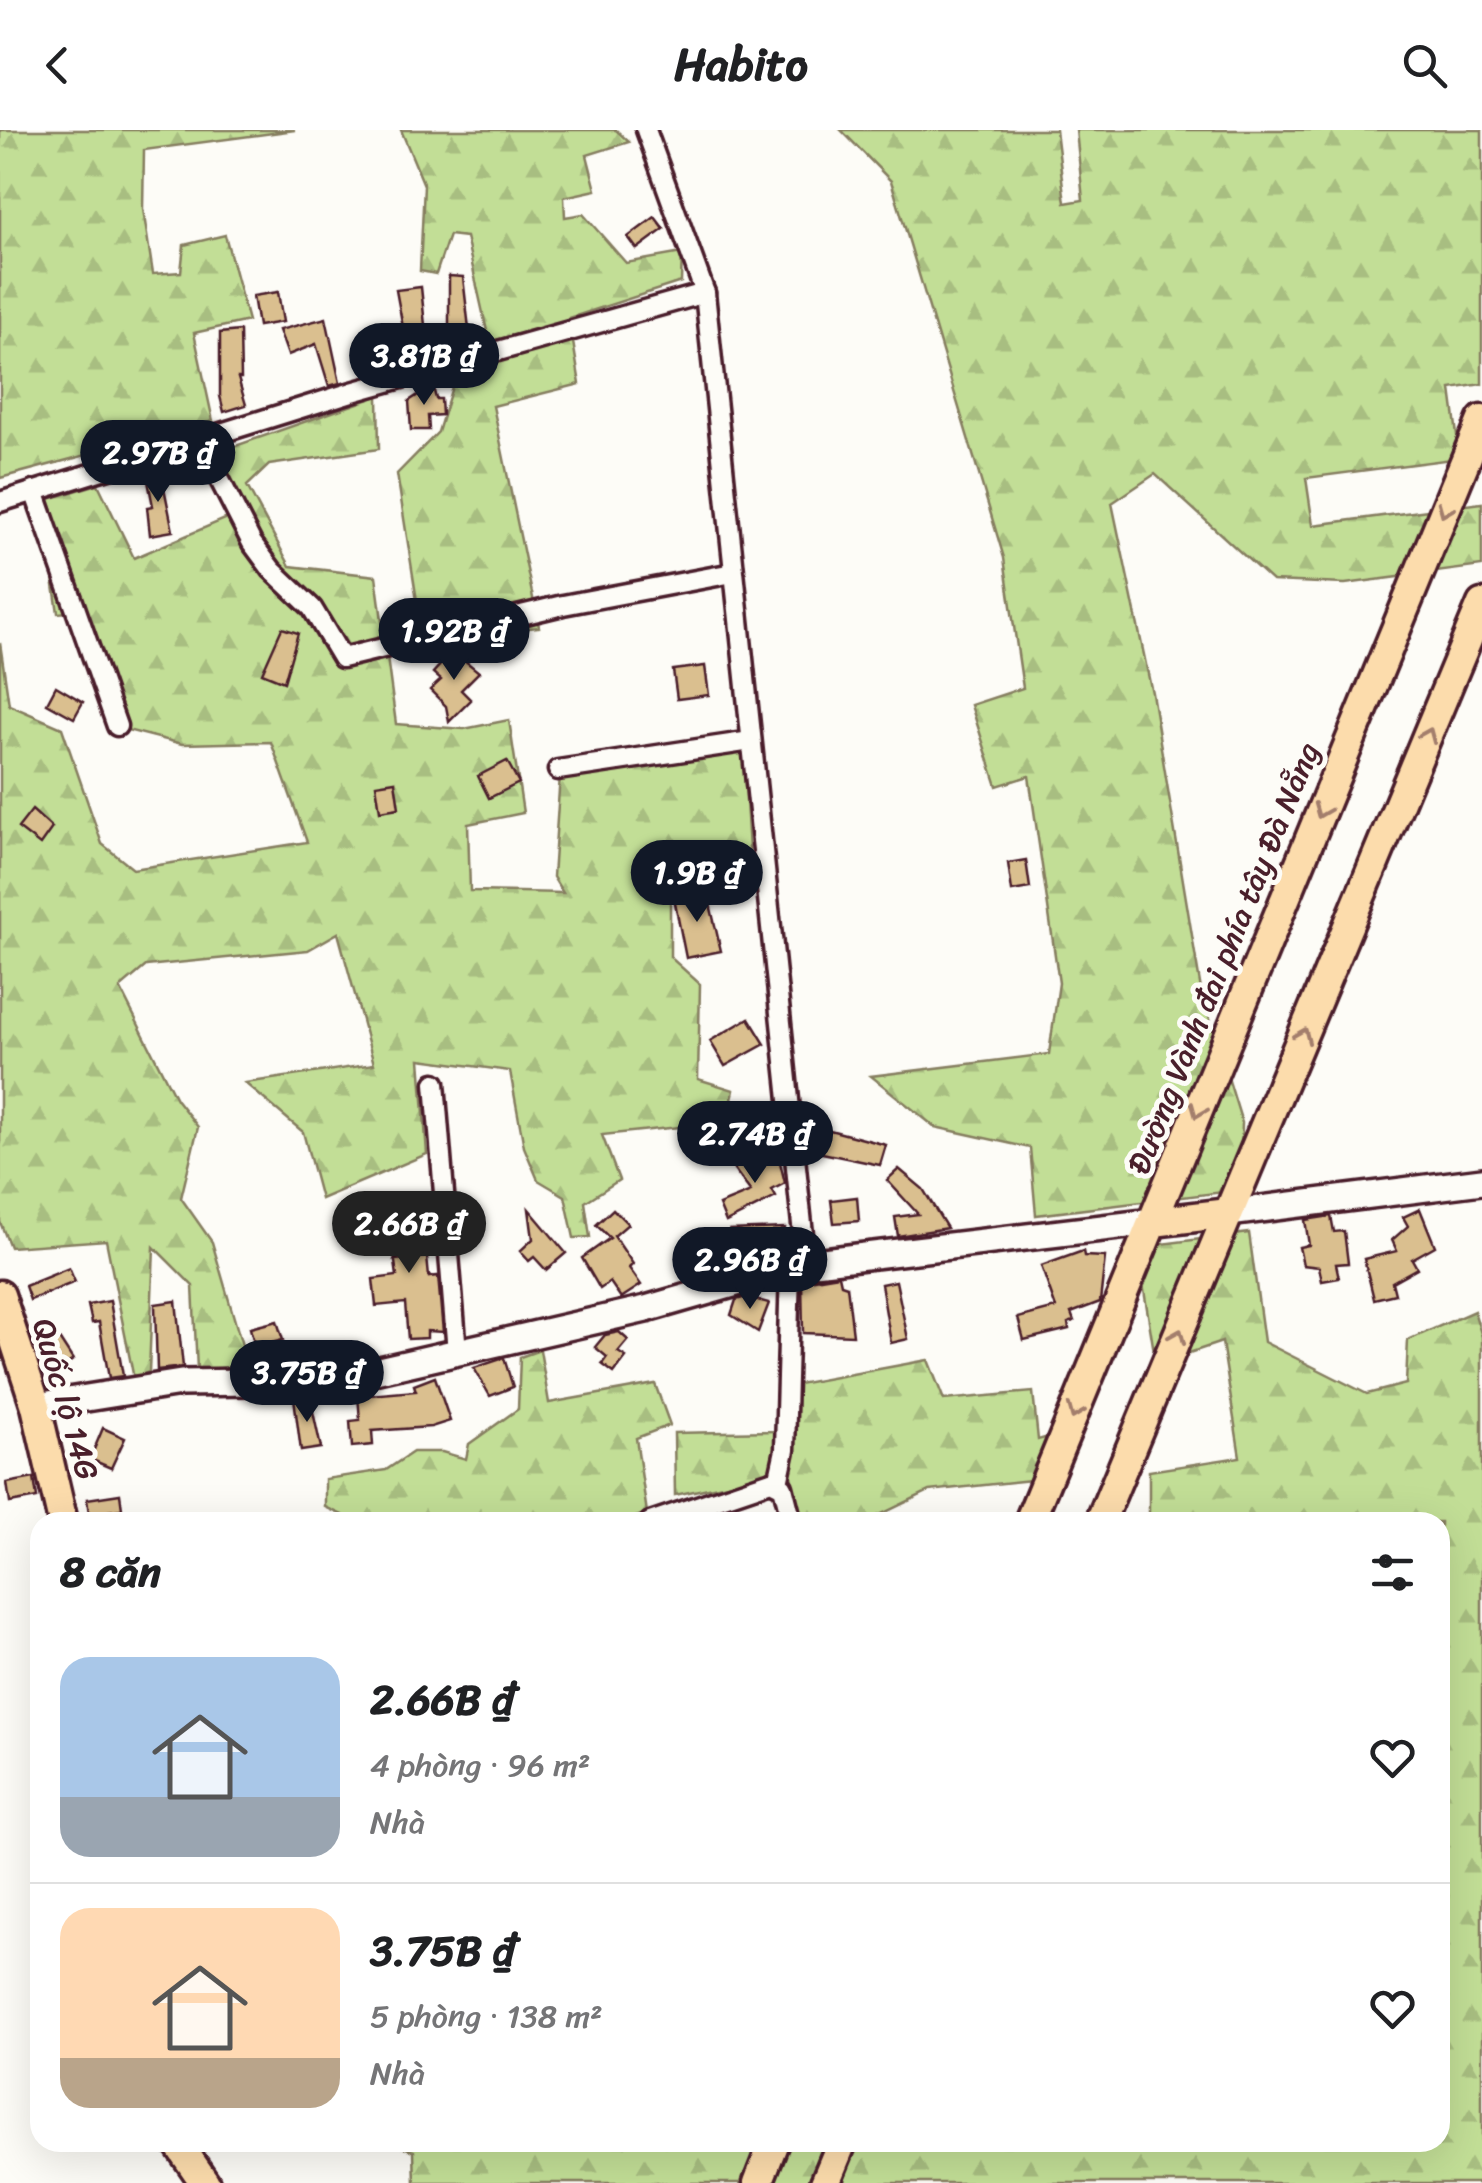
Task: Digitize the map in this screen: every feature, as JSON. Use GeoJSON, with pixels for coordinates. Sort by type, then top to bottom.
{"type":"FeatureCollection","features":[{"type":"Feature","properties":{"kind":"main road","name":"Đường Vành đai phía tây Đà Nẵng"},"geometry":{"type":"LineString","coordinates":[[1033,1512],[1482,420]]}},
{"type":"Feature","properties":{"kind":"main road"},"geometry":{"type":"LineString","coordinates":[[1104,1512],[1482,604]]}},
{"type":"Feature","properties":{"kind":"main road"},"geometry":{"type":"LineString","coordinates":[[1152,1222],[1229,1213]]}},
{"type":"Feature","properties":{"kind":"main road","name":"Quốc lộ 14G"},"geometry":{"type":"LineString","coordinates":[[0,1295],[36,1406],[62,1512]]}},
{"type":"Feature","properties":{"kind":"main road"},"geometry":{"type":"LineString","coordinates":[[185,2152],[205,2183]]}},
{"type":"Feature","properties":{"kind":"main road"},"geometry":{"type":"LineString","coordinates":[[758,2183],[770,2152]]}},
{"type":"Feature","properties":{"kind":"main road"},"geometry":{"type":"LineString","coordinates":[[825,2183],[838,2152]]}},
{"type":"Feature","properties":{"kind":"street"},"geometry":{"type":"LineString","coordinates":[[646,130],[705,293],[751,741],[798,1266],[786,1438],[778,1482],[788,1512]]}},
{"type":"Feature","properties":{"kind":"street"},"geometry":{"type":"LineString","coordinates":[[0,502],[199,439],[705,293]]}},
{"type":"Feature","properties":{"kind":"street"},"geometry":{"type":"LineString","coordinates":[[199,439],[252,544],[272,570],[312,608],[342,658],[563,605],[733,572]]}},
{"type":"Feature","properties":{"kind":"street"},"geometry":{"type":"LineString","coordinates":[[34,492],[117,726]]}},
{"type":"Feature","properties":{"kind":"street"},"geometry":{"type":"LineString","coordinates":[[558,770],[751,741]]}},
{"type":"Feature","properties":{"kind":"street"},"geometry":{"type":"LineString","coordinates":[[435,1083],[457,1352]]}},
{"type":"Feature","properties":{"kind":"street"},"geometry":{"type":"LineString","coordinates":[[1229,1213],[1482,1181]]}},
{"type":"Feature","properties":{"kind":"street"},"geometry":{"type":"LineString","coordinates":[[36,1406],[181,1383],[332,1381],[646,1309],[798,1266],[1152,1222]]}},
{"type":"Feature","properties":{"kind":"street"},"geometry":{"type":"LineString","coordinates":[[682,1512],[778,1482]]}},
{"type":"Feature","properties":{"kind":"green space"},"geometry":{"type":"Polygon","coordinates":[[[0,130],[295,130],[144,150],[143,209],[153,274],[181,272],[184,245],[225,235],[248,321],[194,333],[213,421],[0,478],[0,130]]]}},
{"type":"Feature","properties":{"kind":"green space"},"geometry":{"type":"Polygon","coordinates":[[[401,130],[616,130],[629,142],[587,155],[596,190],[564,197],[565,217],[583,214],[626,263],[682,253],[681,282],[569,318],[580,384],[493,406],[539,627],[423,639],[397,474],[438,432],[455,377],[495,367],[466,237],[449,235],[436,274],[420,271],[424,185],[401,130]]]}},
{"type":"Feature","properties":{"kind":"green space"},"geometry":{"type":"Polygon","coordinates":[[[841,130],[1056,130],[1065,203],[1083,200],[1076,130],[1482,130],[1482,384],[1451,389],[1460,458],[1306,478],[1313,525],[1482,503],[1482,566],[1345,584],[1272,581],[1155,474],[1112,503],[1152,693],[1201,990],[1242,1123],[1240,1190],[1036,1215],[1030,1148],[935,1127],[871,1076],[1049,1054],[1059,983],[1029,776],[997,786],[971,705],[1023,688],[1004,558],[891,181],[841,130]]]}},
{"type":"Feature","properties":{"kind":"green space"},"geometry":{"type":"Polygon","coordinates":[[[378,396],[379,449],[269,465],[247,486],[290,566],[376,576],[396,724],[464,729],[509,720],[523,813],[468,824],[470,891],[563,893],[553,877],[560,775],[742,734],[750,866],[726,866],[670,892],[670,957],[700,984],[698,1079],[734,1090],[727,1122],[602,1135],[619,1180],[585,1202],[590,1237],[574,1238],[565,1196],[538,1180],[524,1147],[510,1071],[420,1059],[427,1154],[321,1199],[303,1132],[245,1083],[374,1064],[338,933],[308,950],[146,966],[120,988],[176,1099],[198,1127],[181,1198],[212,1242],[248,1366],[197,1370],[193,1286],[154,1247],[149,1372],[134,1379],[106,1240],[10,1247],[0,1222],[0,643],[9,705],[62,728],[102,844],[133,869],[307,842],[271,742],[182,744],[127,730],[79,611],[58,613],[42,501],[98,484],[134,558],[230,517],[224,450],[378,396]]]}},
{"type":"Feature","properties":{"kind":"green space"},"geometry":{"type":"Polygon","coordinates":[[[1249,1233],[1264,1342],[1367,1394],[1406,1384],[1408,1340],[1474,1311],[1482,1337],[1482,2183],[415,2183],[414,2152],[1450,2152],[1450,1512],[1149,1512],[1149,1471],[1240,1457],[1222,1342],[1156,1364],[1137,1247],[1249,1233]]]}},
{"type":"Feature","properties":{"kind":"green space"},"geometry":{"type":"Polygon","coordinates":[[[540,1350],[549,1403],[655,1384],[670,1425],[636,1438],[647,1512],[336,1512],[325,1507],[325,1479],[386,1470],[413,1452],[442,1452],[466,1459],[469,1444],[518,1409],[520,1357],[540,1350]]]}},
{"type":"Feature","properties":{"kind":"green space"},"geometry":{"type":"Polygon","coordinates":[[[928,1360],[944,1400],[1033,1392],[1038,1440],[1052,1436],[1031,1480],[929,1491],[886,1512],[798,1512],[790,1471],[675,1495],[674,1433],[777,1431],[787,1386],[928,1360]]]}},
{"type":"Feature","properties":{"kind":"building"},"geometry":{"type":"Polygon","coordinates":[[[655,217],[664,229],[637,249],[628,237],[655,217]]]}},
{"type":"Feature","properties":{"kind":"building"},"geometry":{"type":"Polygon","coordinates":[[[449,276],[463,277],[471,346],[449,348],[449,276]]]}},
{"type":"Feature","properties":{"kind":"building"},"geometry":{"type":"Polygon","coordinates":[[[421,287],[426,335],[405,338],[396,290],[421,287]]]}},
{"type":"Feature","properties":{"kind":"building"},"geometry":{"type":"Polygon","coordinates":[[[278,292],[283,322],[258,326],[253,296],[278,292]]]}},
{"type":"Feature","properties":{"kind":"building"},"geometry":{"type":"Polygon","coordinates":[[[326,318],[340,383],[329,386],[316,344],[288,355],[279,330],[326,318]]]}},
{"type":"Feature","properties":{"kind":"building"},"geometry":{"type":"Polygon","coordinates":[[[240,331],[238,378],[246,405],[224,412],[220,396],[220,333],[240,331]]]}},
{"type":"Feature","properties":{"kind":"building"},"geometry":{"type":"Polygon","coordinates":[[[432,383],[436,399],[441,399],[442,415],[428,416],[429,430],[411,430],[409,401],[418,395],[418,386],[432,383]]]}},
{"type":"Feature","properties":{"kind":"building"},"geometry":{"type":"Polygon","coordinates":[[[160,468],[173,531],[150,535],[147,507],[153,506],[146,471],[160,468]]]}},
{"type":"Feature","properties":{"kind":"building"},"geometry":{"type":"Polygon","coordinates":[[[282,628],[298,633],[284,682],[262,673],[282,628]]]}},
{"type":"Feature","properties":{"kind":"building"},"geometry":{"type":"Polygon","coordinates":[[[453,651],[479,672],[461,690],[471,700],[449,722],[446,706],[430,690],[441,680],[433,673],[453,651]]]}},
{"type":"Feature","properties":{"kind":"building"},"geometry":{"type":"Polygon","coordinates":[[[705,666],[709,695],[677,699],[673,670],[705,666]]]}},
{"type":"Feature","properties":{"kind":"building"},"geometry":{"type":"Polygon","coordinates":[[[56,686],[83,702],[74,718],[47,703],[56,686]]]}},
{"type":"Feature","properties":{"kind":"building"},"geometry":{"type":"Polygon","coordinates":[[[507,761],[519,783],[489,798],[478,776],[507,761]]]}},
{"type":"Feature","properties":{"kind":"building"},"geometry":{"type":"Polygon","coordinates":[[[395,781],[399,808],[380,811],[376,784],[395,781]]]}},
{"type":"Feature","properties":{"kind":"building"},"geometry":{"type":"Polygon","coordinates":[[[32,810],[52,828],[40,845],[18,828],[32,810]]]}},
{"type":"Feature","properties":{"kind":"building"},"geometry":{"type":"Polygon","coordinates":[[[1026,860],[1030,888],[1012,891],[1008,863],[1026,860]]]}},
{"type":"Feature","properties":{"kind":"building"},"geometry":{"type":"Polygon","coordinates":[[[707,891],[721,951],[686,958],[674,898],[707,891]]]}},
{"type":"Feature","properties":{"kind":"building"},"geometry":{"type":"Polygon","coordinates":[[[749,1018],[765,1044],[725,1066],[710,1041],[749,1018]]]}},
{"type":"Feature","properties":{"kind":"building"},"geometry":{"type":"Polygon","coordinates":[[[826,1129],[886,1145],[880,1165],[822,1153],[826,1129]]]}},
{"type":"Feature","properties":{"kind":"building"},"geometry":{"type":"Polygon","coordinates":[[[778,1154],[785,1183],[772,1190],[776,1197],[726,1222],[719,1205],[751,1192],[734,1169],[745,1161],[749,1166],[778,1154]]]}},
{"type":"Feature","properties":{"kind":"building"},"geometry":{"type":"Polygon","coordinates":[[[899,1169],[923,1189],[947,1228],[898,1236],[895,1217],[918,1214],[887,1180],[899,1169]]]}},
{"type":"Feature","properties":{"kind":"building"},"geometry":{"type":"Polygon","coordinates":[[[857,1197],[859,1221],[834,1223],[831,1200],[857,1197]]]}},
{"type":"Feature","properties":{"kind":"building"},"geometry":{"type":"Polygon","coordinates":[[[382,1201],[406,1223],[419,1211],[431,1223],[395,1260],[427,1257],[429,1277],[438,1276],[443,1332],[427,1331],[427,1338],[408,1339],[405,1303],[376,1306],[373,1279],[397,1276],[392,1240],[375,1225],[380,1219],[373,1212],[382,1201]]]}},
{"type":"Feature","properties":{"kind":"building"},"geometry":{"type":"Polygon","coordinates":[[[529,1209],[566,1253],[546,1270],[534,1257],[529,1261],[520,1251],[533,1239],[529,1209]]]}},
{"type":"Feature","properties":{"kind":"building"},"geometry":{"type":"Polygon","coordinates":[[[613,1209],[628,1224],[614,1236],[633,1264],[629,1268],[641,1285],[621,1298],[610,1282],[600,1289],[582,1258],[610,1238],[596,1225],[613,1209]]]}},
{"type":"Feature","properties":{"kind":"building"},"geometry":{"type":"Polygon","coordinates":[[[1420,1209],[1435,1246],[1412,1259],[1417,1268],[1392,1282],[1395,1294],[1374,1299],[1364,1259],[1397,1251],[1392,1240],[1408,1226],[1403,1217],[1420,1209]]]}},
{"type":"Feature","properties":{"kind":"building"},"geometry":{"type":"Polygon","coordinates":[[[1331,1216],[1334,1232],[1344,1231],[1348,1263],[1336,1264],[1339,1278],[1322,1281],[1319,1267],[1303,1265],[1299,1247],[1309,1245],[1305,1220],[1331,1216]]]}},
{"type":"Feature","properties":{"kind":"building"},"geometry":{"type":"Polygon","coordinates":[[[785,1228],[782,1253],[742,1264],[730,1230],[785,1228]]]}},
{"type":"Feature","properties":{"kind":"building"},"geometry":{"type":"Polygon","coordinates":[[[1083,1251],[1084,1256],[1105,1257],[1100,1302],[1071,1313],[1074,1321],[1068,1323],[1069,1329],[1024,1340],[1018,1318],[1056,1308],[1041,1266],[1083,1251]]]}},
{"type":"Feature","properties":{"kind":"building"},"geometry":{"type":"Polygon","coordinates":[[[69,1268],[75,1282],[30,1300],[25,1286],[69,1268]]]}},
{"type":"Feature","properties":{"kind":"building"},"geometry":{"type":"Polygon","coordinates":[[[839,1275],[841,1284],[847,1286],[853,1335],[803,1333],[802,1281],[839,1275]]]}},
{"type":"Feature","properties":{"kind":"building"},"geometry":{"type":"Polygon","coordinates":[[[896,1281],[908,1339],[891,1343],[881,1284],[896,1281]]]}},
{"type":"Feature","properties":{"kind":"building"},"geometry":{"type":"Polygon","coordinates":[[[746,1297],[769,1303],[758,1332],[731,1315],[736,1300],[746,1297]]]}},
{"type":"Feature","properties":{"kind":"building"},"geometry":{"type":"Polygon","coordinates":[[[110,1301],[123,1376],[109,1378],[99,1322],[92,1323],[88,1305],[110,1301]]]}},
{"type":"Feature","properties":{"kind":"building"},"geometry":{"type":"Polygon","coordinates":[[[176,1301],[183,1367],[157,1370],[155,1304],[176,1301]]]}},
{"type":"Feature","properties":{"kind":"building"},"geometry":{"type":"Polygon","coordinates":[[[277,1321],[283,1340],[255,1347],[250,1328],[277,1321]]]}},
{"type":"Feature","properties":{"kind":"building"},"geometry":{"type":"Polygon","coordinates":[[[53,1329],[73,1360],[54,1373],[34,1341],[53,1329]]]}},
{"type":"Feature","properties":{"kind":"building"},"geometry":{"type":"Polygon","coordinates":[[[619,1332],[628,1340],[618,1352],[626,1357],[614,1373],[602,1364],[607,1357],[595,1347],[605,1335],[619,1332]]]}},
{"type":"Feature","properties":{"kind":"building"},"geometry":{"type":"Polygon","coordinates":[[[504,1358],[513,1387],[490,1396],[474,1368],[504,1358]]]}},
{"type":"Feature","properties":{"kind":"building"},"geometry":{"type":"Polygon","coordinates":[[[435,1377],[450,1421],[431,1427],[372,1431],[373,1445],[352,1447],[350,1421],[360,1420],[358,1396],[416,1391],[414,1385],[435,1377]]]}},
{"type":"Feature","properties":{"kind":"building"},"geometry":{"type":"Polygon","coordinates":[[[294,1398],[310,1398],[321,1448],[301,1451],[294,1398]]]}},
{"type":"Feature","properties":{"kind":"building"},"geometry":{"type":"Polygon","coordinates":[[[103,1428],[125,1438],[111,1468],[90,1459],[103,1428]]]}},
{"type":"Feature","properties":{"kind":"building"},"geometry":{"type":"Polygon","coordinates":[[[34,1478],[37,1498],[10,1503],[7,1483],[34,1478]]]}},
{"type":"Feature","properties":{"kind":"building"},"geometry":{"type":"Polygon","coordinates":[[[120,1494],[122,1509],[89,1512],[87,1499],[120,1494]]]}}]}
